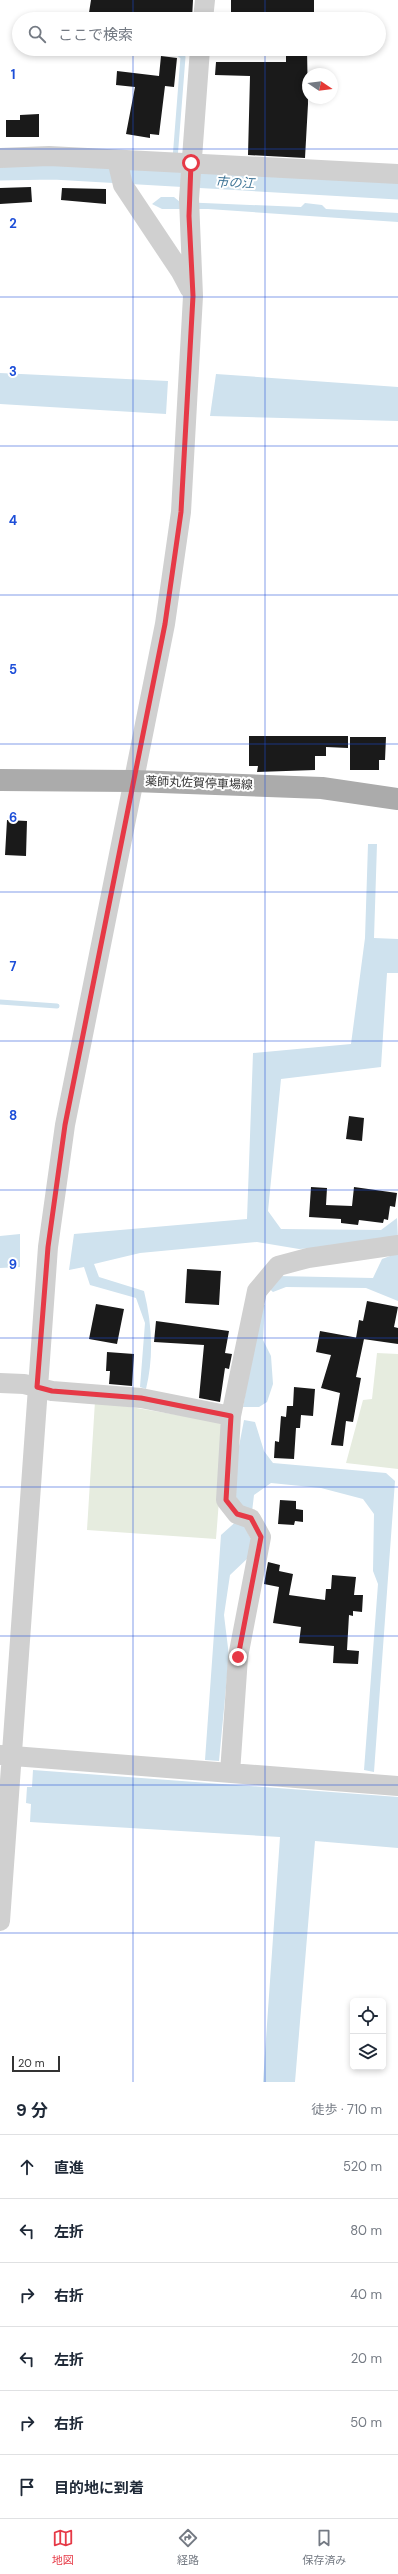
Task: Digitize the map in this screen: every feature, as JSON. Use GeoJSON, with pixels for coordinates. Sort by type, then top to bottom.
{"type":"FeatureCollection","features":[{"type":"Feature","properties":{"kind":"main road","name":"薬師丸佐賀停車場線"},"geometry":{"type":"LineString","coordinates":[[0,780],[134,781],[322,788],[398,799]]}},
{"type":"Feature","properties":{"kind":"street"},"geometry":{"type":"LineString","coordinates":[[204,12],[205,0]]}},
{"type":"Feature","properties":{"kind":"street"},"geometry":{"type":"LineString","coordinates":[[0,1920],[5,1755],[48,1247],[65,1125],[165,624],[181,512],[193,296],[189,202],[180,162],[199,56]]}},
{"type":"Feature","properties":{"kind":"street"},"geometry":{"type":"LineString","coordinates":[[0,158],[49,156],[398,174]]}},
{"type":"Feature","properties":{"kind":"street"},"geometry":{"type":"LineString","coordinates":[[117,160],[123,185],[181,272],[193,296]]}},
{"type":"Feature","properties":{"kind":"street"},"geometry":{"type":"LineString","coordinates":[[230,1773],[238,1657],[261,1537],[244,1516],[226,1500],[231,1416],[257,1290],[278,1266],[308,1258],[394,1247]]}},
{"type":"Feature","properties":{"kind":"street"},"geometry":{"type":"LineString","coordinates":[[0,1383],[37,1387],[52,1391],[141,1398],[231,1416]]}},
{"type":"Feature","properties":{"kind":"street"},"geometry":{"type":"LineString","coordinates":[[5,1755],[398,1786]]}},
{"type":"Feature","properties":{"kind":"shaded area"},"geometry":{"type":"Polygon","coordinates":[[[377,1353],[398,1354],[398,1469],[346,1463],[363,1400],[372,1399],[377,1353]]]}},
{"type":"Feature","properties":{"kind":"shaded area"},"geometry":{"type":"Polygon","coordinates":[[[95,1401],[225,1423],[216,1539],[87,1530],[95,1401]]]}},
{"type":"Feature","properties":{"kind":"water"},"geometry":{"type":"Polygon","coordinates":[[[161,197],[174,197],[180,202],[301,207],[305,203],[322,205],[326,209],[398,213],[398,222],[208,209],[162,209],[152,204],[161,197]]]}},
{"type":"Feature","properties":{"kind":"water"},"geometry":{"type":"Polygon","coordinates":[[[0,373],[168,381],[166,414],[0,404],[0,373]]]}},
{"type":"Feature","properties":{"kind":"water"},"geometry":{"type":"Polygon","coordinates":[[[216,374],[398,387],[398,421],[210,416],[216,374]]]}},
{"type":"Feature","properties":{"kind":"water"},"geometry":{"type":"Polygon","coordinates":[[[368,844],[377,844],[374,938],[398,939],[398,973],[387,973],[381,1067],[281,1079],[268,1211],[281,1229],[381,1230],[397,1218],[398,1239],[379,1243],[299,1249],[257,1242],[140,1253],[94,1264],[99,1277],[144,1291],[149,1316],[151,1352],[149,1377],[146,1389],[140,1387],[145,1323],[136,1298],[90,1285],[84,1267],[69,1270],[74,1234],[247,1219],[253,1053],[351,1044],[365,938],[368,844]]]}},
{"type":"Feature","properties":{"kind":"water"},"geometry":{"type":"Polygon","coordinates":[[[20,1234],[20,1267],[0,1268],[0,1236],[20,1234]]]}},
{"type":"Feature","properties":{"kind":"water"},"geometry":{"type":"Polygon","coordinates":[[[398,1253],[398,1301],[366,1288],[286,1287],[273,1292],[266,1286],[277,1276],[373,1278],[382,1259],[398,1253]]]}},
{"type":"Feature","properties":{"kind":"water"},"geometry":{"type":"Polygon","coordinates":[[[261,1304],[265,1305],[263,1340],[271,1356],[273,1384],[267,1402],[259,1407],[243,1407],[261,1304]]]}},
{"type":"Feature","properties":{"kind":"water"},"geometry":{"type":"Polygon","coordinates":[[[244,1420],[255,1422],[264,1451],[273,1463],[386,1473],[395,1481],[374,1772],[364,1770],[378,1584],[373,1571],[374,1514],[363,1499],[321,1488],[271,1483],[254,1495],[252,1512],[242,1507],[231,1488],[244,1420]]]}},
{"type":"Feature","properties":{"kind":"water"},"geometry":{"type":"Polygon","coordinates":[[[240,1518],[253,1543],[249,1557],[230,1575],[224,1615],[229,1656],[219,1761],[205,1760],[221,1535],[240,1518]]]}},
{"type":"Feature","properties":{"kind":"water"},"geometry":{"type":"Polygon","coordinates":[[[33,1770],[398,1797],[398,1848],[315,1841],[295,2082],[263,2082],[280,1837],[30,1822],[31,1804],[26,1803],[27,1787],[32,1787],[33,1770]]]}},
{"type":"Feature","properties":{"kind":"building"},"geometry":{"type":"Polygon","coordinates":[[[91,0],[193,0],[192,12],[89,12],[91,0]]]}},
{"type":"Feature","properties":{"kind":"building"},"geometry":{"type":"Polygon","coordinates":[[[231,0],[314,0],[314,12],[231,12],[231,0]]]}},
{"type":"Feature","properties":{"kind":"building"},"geometry":{"type":"Polygon","coordinates":[[[161,56],[177,58],[174,87],[165,86],[159,135],[150,134],[150,138],[126,134],[135,87],[116,85],[117,71],[159,76],[161,56]]]}},
{"type":"Feature","properties":{"kind":"building"},"geometry":{"type":"Polygon","coordinates":[[[286,56],[307,56],[307,68],[302,68],[302,104],[308,104],[305,158],[248,155],[250,76],[215,75],[216,62],[286,62],[286,56]]]}},
{"type":"Feature","properties":{"kind":"building"},"geometry":{"type":"Polygon","coordinates":[[[39,114],[39,137],[6,137],[6,120],[20,120],[20,115],[39,114]]]}},
{"type":"Feature","properties":{"kind":"building"},"geometry":{"type":"Polygon","coordinates":[[[31,187],[32,202],[0,204],[0,188],[31,187]]]}},
{"type":"Feature","properties":{"kind":"building"},"geometry":{"type":"Polygon","coordinates":[[[62,188],[106,189],[106,204],[61,200],[62,188]]]}},
{"type":"Feature","properties":{"kind":"building"},"geometry":{"type":"Polygon","coordinates":[[[249,736],[348,736],[348,748],[326,747],[326,756],[315,756],[315,770],[257,772],[258,766],[249,766],[249,736]]]}},
{"type":"Feature","properties":{"kind":"building"},"geometry":{"type":"Polygon","coordinates":[[[350,737],[386,737],[385,760],[379,760],[379,770],[350,770],[350,737]]]}},
{"type":"Feature","properties":{"kind":"building"},"geometry":{"type":"Polygon","coordinates":[[[7,820],[27,821],[26,856],[5,855],[7,820]]]}},
{"type":"Feature","properties":{"kind":"building"},"geometry":{"type":"Polygon","coordinates":[[[349,1116],[364,1118],[362,1141],[346,1139],[349,1116]]]}},
{"type":"Feature","properties":{"kind":"building"},"geometry":{"type":"Polygon","coordinates":[[[311,1187],[327,1188],[326,1205],[352,1206],[354,1187],[397,1193],[395,1207],[390,1206],[388,1220],[384,1219],[383,1223],[359,1220],[358,1225],[341,1223],[341,1219],[309,1217],[311,1187]]]}},
{"type":"Feature","properties":{"kind":"building"},"geometry":{"type":"Polygon","coordinates":[[[187,1269],[221,1271],[219,1305],[185,1303],[187,1269]]]}},
{"type":"Feature","properties":{"kind":"building"},"geometry":{"type":"Polygon","coordinates":[[[367,1301],[398,1307],[394,1327],[398,1328],[398,1344],[356,1338],[359,1320],[363,1321],[367,1301]]]}},
{"type":"Feature","properties":{"kind":"building"},"geometry":{"type":"Polygon","coordinates":[[[96,1304],[124,1309],[117,1344],[89,1339],[96,1304]]]}},
{"type":"Feature","properties":{"kind":"building"},"geometry":{"type":"Polygon","coordinates":[[[156,1321],[229,1331],[225,1353],[232,1354],[229,1369],[225,1368],[220,1402],[199,1398],[204,1345],[154,1342],[156,1321]]]}},
{"type":"Feature","properties":{"kind":"building"},"geometry":{"type":"Polygon","coordinates":[[[320,1331],[364,1339],[356,1377],[361,1378],[353,1422],[346,1421],[343,1446],[331,1445],[340,1393],[321,1388],[331,1355],[316,1352],[320,1331]]]}},
{"type":"Feature","properties":{"kind":"building"},"geometry":{"type":"Polygon","coordinates":[[[107,1352],[134,1354],[132,1386],[109,1384],[110,1371],[106,1371],[107,1352]]]}},
{"type":"Feature","properties":{"kind":"building"},"geometry":{"type":"Polygon","coordinates":[[[294,1387],[315,1389],[313,1416],[301,1415],[300,1428],[296,1428],[294,1459],[274,1458],[275,1441],[279,1442],[281,1416],[286,1417],[287,1406],[293,1406],[294,1387]]]}},
{"type":"Feature","properties":{"kind":"building"},"geometry":{"type":"Polygon","coordinates":[[[280,1500],[296,1501],[296,1509],[303,1510],[303,1522],[295,1521],[294,1525],[278,1524],[280,1500]]]}},
{"type":"Feature","properties":{"kind":"building"},"geometry":{"type":"Polygon","coordinates":[[[268,1562],[280,1565],[279,1571],[293,1574],[289,1595],[325,1600],[326,1589],[331,1589],[332,1575],[356,1577],[354,1595],[363,1595],[362,1612],[353,1611],[353,1616],[349,1615],[347,1650],[359,1651],[358,1664],[333,1663],[334,1646],[299,1643],[301,1627],[273,1623],[279,1587],[264,1584],[268,1562]]]}},
{"type":"Feature","properties":{"kind":"waterway"},"geometry":{"type":"LineString","coordinates":[[175,159],[183,57],[182,56]]}},
{"type":"Feature","properties":{"kind":"waterway"},"geometry":{"type":"LineString","coordinates":[[173,179],[174,167]]}},
{"type":"Feature","properties":{"kind":"waterway","name":"市の江"},"geometry":{"type":"LineString","coordinates":[[0,172],[53,171],[398,191]]}},
{"type":"Feature","properties":{"kind":"waterway"},"geometry":{"type":"LineString","coordinates":[[0,1002],[57,1006]]}},
{"type":"Feature","properties":{"kind":"route"},"geometry":{"type":"LineString","coordinates":[[191,163],[189,216],[193,296],[181,512],[165,624],[65,1125],[48,1247],[37,1387],[52,1391],[141,1398],[231,1416],[226,1500],[237,1514],[251,1518],[261,1537],[238,1657]]}}]}
